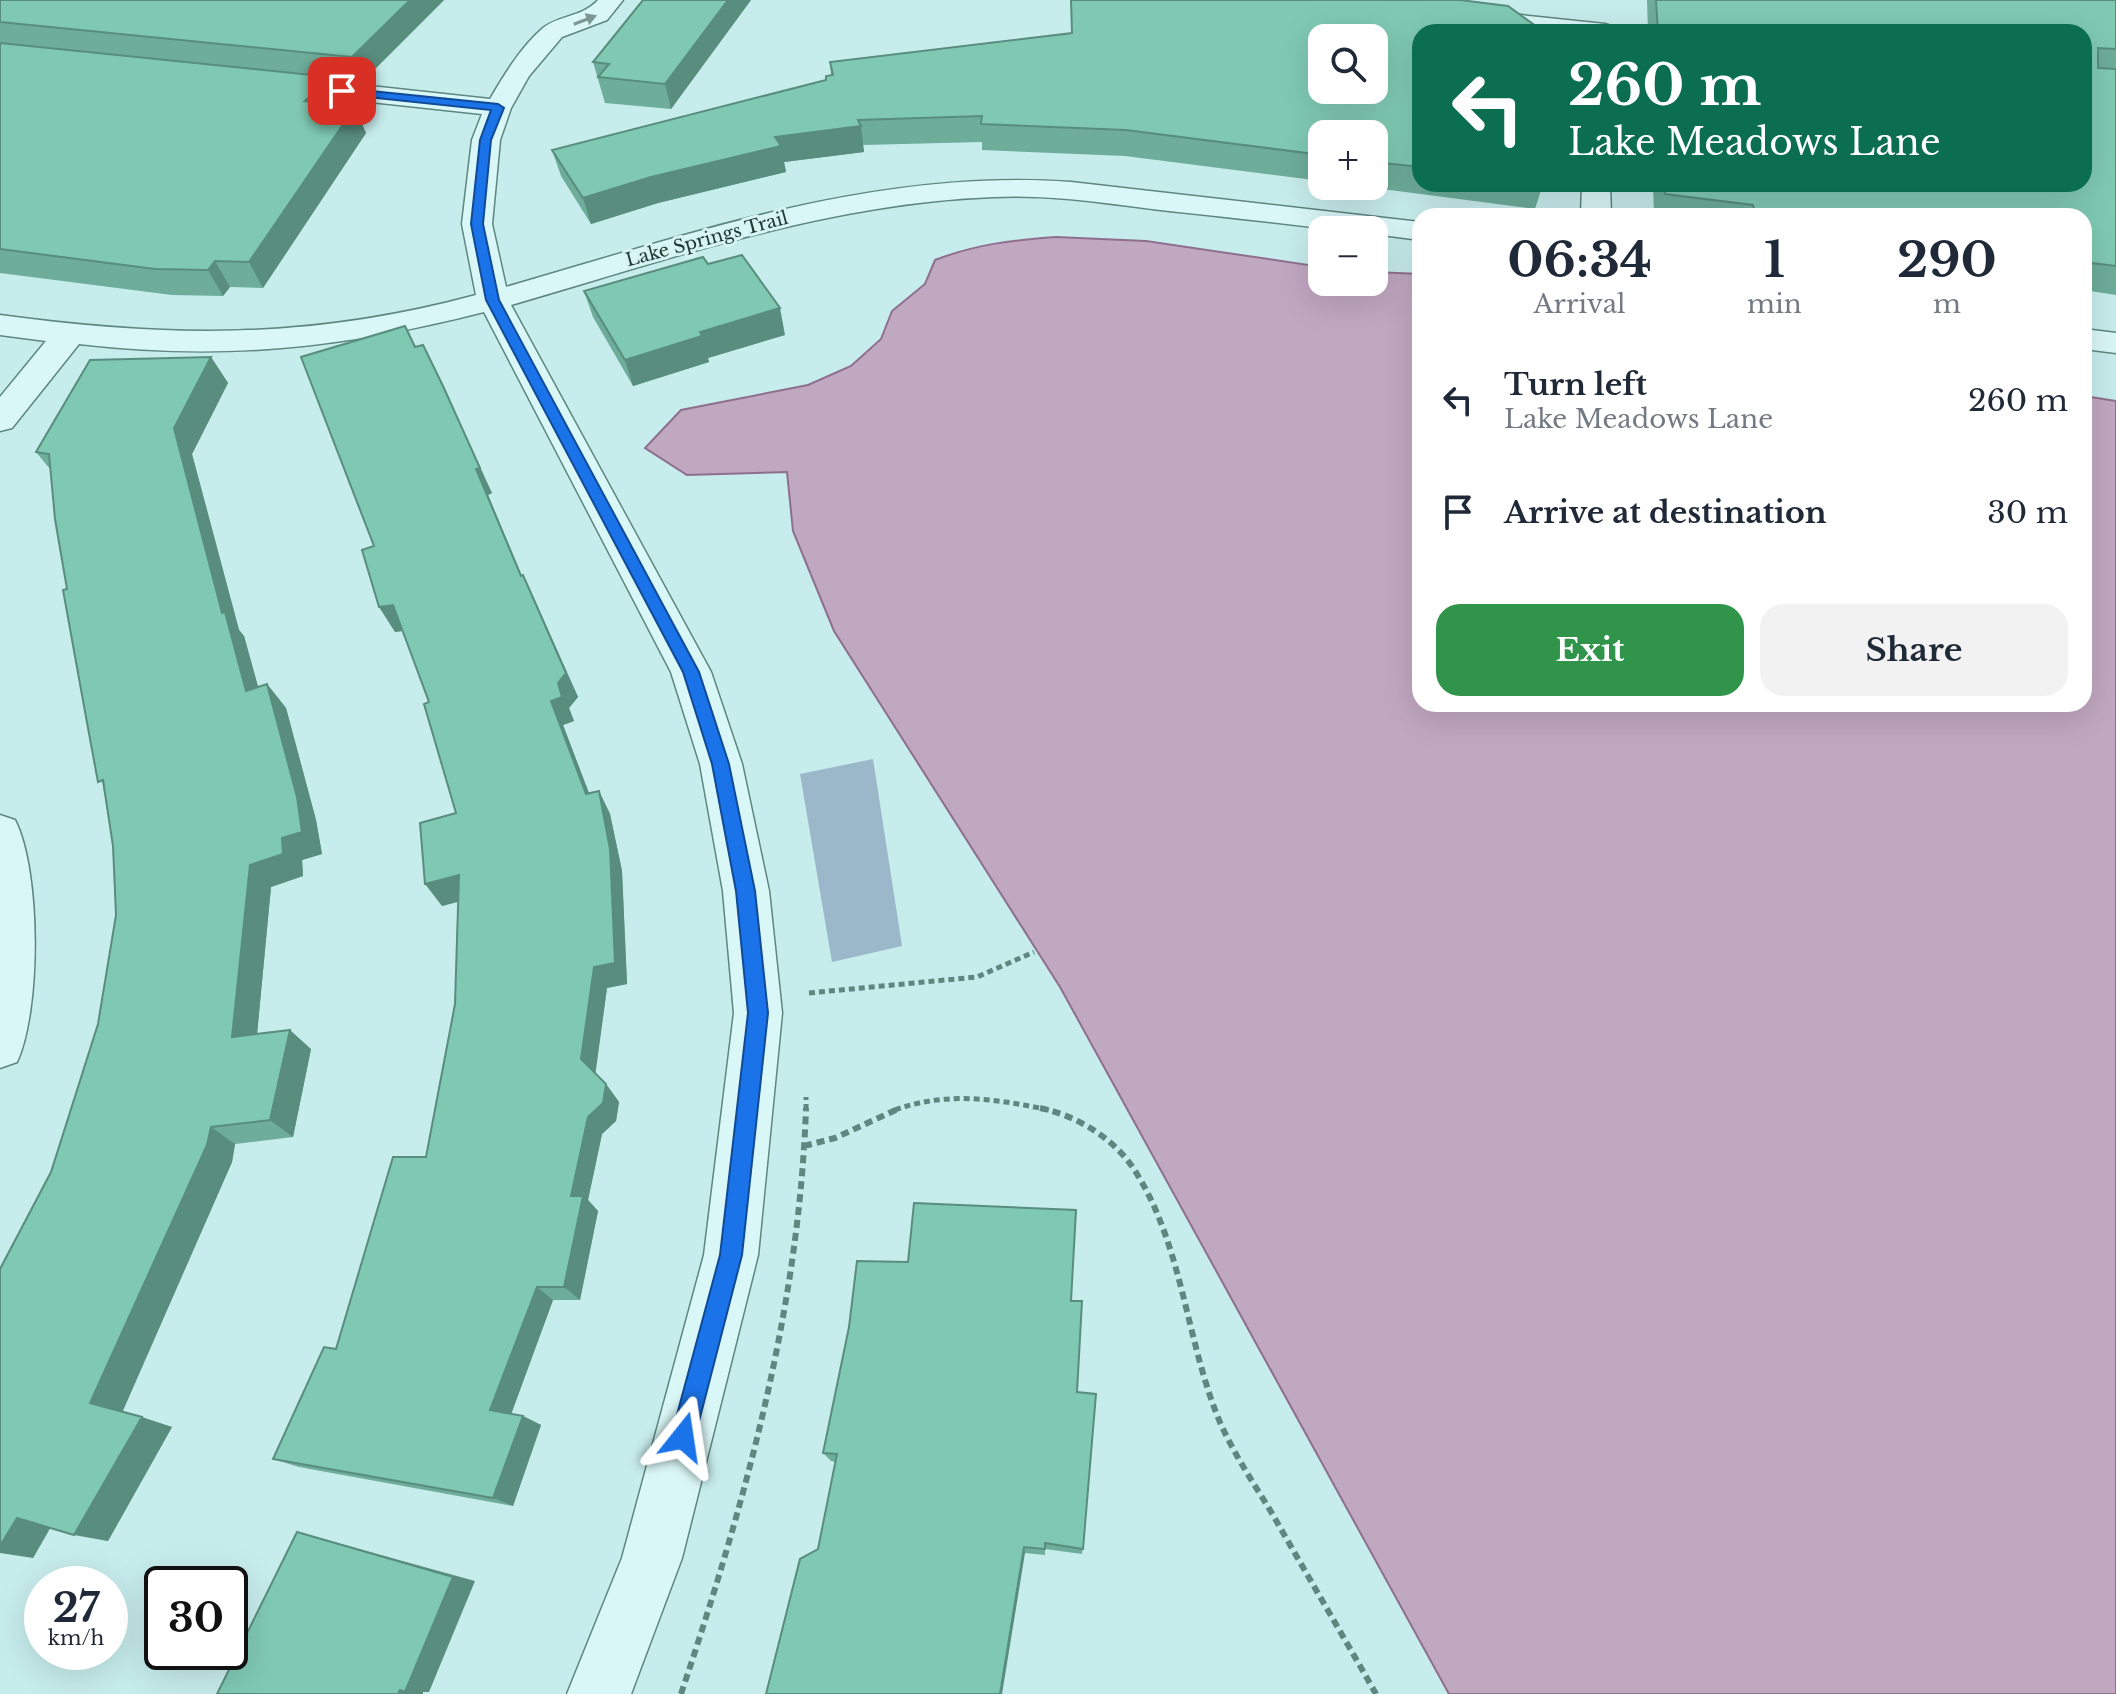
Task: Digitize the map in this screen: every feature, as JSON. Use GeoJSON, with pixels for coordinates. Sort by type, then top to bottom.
{"type":"FeatureCollection","features":[{"type":"Feature","properties":{"kind":"street"},"geometry":{"type":"LineString","coordinates":[[599,1694],[652,1558],[731,1255],[758,1013],[746,891],[721,764],[691,672],[493,300],[477,224],[486,140],[498,108],[518,73],[552,18],[598,15],[611,0]]}},
{"type":"Feature","properties":{"kind":"street"},"geometry":{"type":"LineString","coordinates":[[1444,14],[1530,24]]}},
{"type":"Feature","properties":{"kind":"street"},"geometry":{"type":"LineString","coordinates":[[249,81],[498,108]]}},
{"type":"Feature","properties":{"kind":"street","name":"Lake Springs Trail"},"geometry":{"type":"LineString","coordinates":[[0,325],[70,335],[227,340],[294,339],[355,332],[493,300],[754,223],[870,201],[975,189],[1038,189],[1120,196],[1412,230]]}},
{"type":"Feature","properties":{"kind":"street"},"geometry":{"type":"LineString","coordinates":[[0,420],[70,335]]}},
{"type":"Feature","properties":{"kind":"street"},"geometry":{"type":"LineString","coordinates":[[2092,340],[2116,343]]}},
{"type":"Feature","properties":{"kind":"street"},"geometry":{"type":"LineString","coordinates":[[0,833],[8,889],[12,968],[0,1046]]}},
{"type":"Feature","properties":{"kind":"path"},"geometry":{"type":"LineString","coordinates":[[808,993],[977,977],[1034,952]]}},
{"type":"Feature","properties":{"kind":"path"},"geometry":{"type":"LineString","coordinates":[[804,1146],[838,1137],[875,1117],[918,1102],[969,1098],[1029,1103],[1067,1115],[1101,1132],[1131,1164],[1153,1199],[1170,1244],[1197,1355],[1214,1407],[1239,1458],[1376,1694]]}},
{"type":"Feature","properties":{"kind":"shaded area"},"geometry":{"type":"Polygon","coordinates":[[[1056,237],[1146,241],[1308,265],[1308,296],[1388,296],[1388,273],[1412,274],[1412,712],[2092,712],[2092,397],[2116,401],[2116,1694],[1449,1694],[1060,987],[834,631],[793,531],[787,472],[687,475],[645,448],[681,410],[808,385],[851,366],[881,339],[892,311],[925,284],[935,260],[995,244],[1056,237]]]}},
{"type":"Feature","properties":{"kind":"shaded area"},"geometry":{"type":"Polygon","coordinates":[[[873,759],[902,946],[832,962],[800,774],[873,759]]]}},
{"type":"Feature","properties":{"kind":"building"},"geometry":{"type":"Polygon","coordinates":[[[0,0],[410,0],[352,57],[0,22],[0,0]]]}},
{"type":"Feature","properties":{"kind":"building"},"geometry":{"type":"Polygon","coordinates":[[[643,0],[728,0],[665,84],[598,77],[609,64],[593,62],[643,0]]]}},
{"type":"Feature","properties":{"kind":"building"},"geometry":{"type":"Polygon","coordinates":[[[1071,0],[1460,0],[1508,6],[1533,24],[1412,24],[1412,166],[1388,164],[1388,120],[1308,120],[1308,153],[1126,130],[981,124],[982,116],[858,120],[861,126],[775,137],[781,146],[651,177],[583,198],[552,150],[826,80],[826,76],[833,75],[830,62],[1072,33],[1071,0]]]}},
{"type":"Feature","properties":{"kind":"building"},"geometry":{"type":"Polygon","coordinates":[[[1656,0],[2116,0],[2116,49],[2098,48],[2098,68],[2116,69],[2116,266],[2092,263],[2092,208],[1754,208],[1753,205],[1665,192],[2092,192],[2092,24],[1658,24],[1656,0]]]}},
{"type":"Feature","properties":{"kind":"building"},"geometry":{"type":"Polygon","coordinates":[[[0,43],[331,77],[305,101],[355,107],[249,262],[215,261],[208,270],[155,269],[0,249],[0,43]]]}},
{"type":"Feature","properties":{"kind":"building"},"geometry":{"type":"Polygon","coordinates":[[[742,255],[780,308],[700,332],[702,336],[625,360],[584,291],[703,257],[708,264],[742,255]]]}},
{"type":"Feature","properties":{"kind":"building"},"geometry":{"type":"Polygon","coordinates":[[[405,326],[415,347],[423,345],[443,386],[480,468],[476,469],[521,576],[566,673],[558,683],[562,697],[551,701],[586,794],[599,791],[610,849],[615,963],[594,967],[581,1059],[606,1084],[603,1103],[588,1117],[571,1196],[583,1196],[564,1287],[537,1287],[490,1410],[523,1416],[493,1498],[273,1459],[324,1347],[336,1349],[393,1157],[426,1157],[455,1004],[459,875],[425,884],[420,823],[456,813],[424,704],[429,702],[393,605],[379,607],[362,550],[374,546],[301,357],[405,326]]]}},
{"type":"Feature","properties":{"kind":"building"},"geometry":{"type":"Polygon","coordinates":[[[211,357],[174,428],[222,613],[225,612],[246,691],[267,684],[297,797],[302,832],[282,838],[283,854],[250,865],[232,1037],[290,1030],[270,1120],[211,1127],[207,1145],[90,1403],[142,1417],[74,1535],[17,1518],[0,1546],[0,1269],[51,1172],[98,1024],[116,915],[113,846],[103,780],[98,782],[63,590],[67,589],[55,519],[49,454],[36,452],[90,360],[211,357]]]}},
{"type":"Feature","properties":{"kind":"building"},"geometry":{"type":"Polygon","coordinates":[[[914,1203],[1076,1210],[1071,1301],[1082,1301],[1077,1392],[1096,1394],[1083,1549],[1045,1543],[1045,1549],[1024,1547],[1000,1694],[766,1694],[800,1559],[818,1549],[837,1454],[823,1453],[849,1327],[857,1261],[908,1262],[914,1203]]]}},
{"type":"Feature","properties":{"kind":"building"},"geometry":{"type":"Polygon","coordinates":[[[297,1532],[453,1577],[405,1692],[400,1690],[398,1694],[217,1694],[229,1670],[248,1670],[248,1631],[297,1532]]]}},
{"type":"Feature","properties":{"kind":"route"},"geometry":{"type":"LineString","coordinates":[[342,91],[498,108],[486,140],[477,224],[493,300],[691,672],[721,764],[746,891],[758,1013],[731,1255],[683,1437]]}}]}
